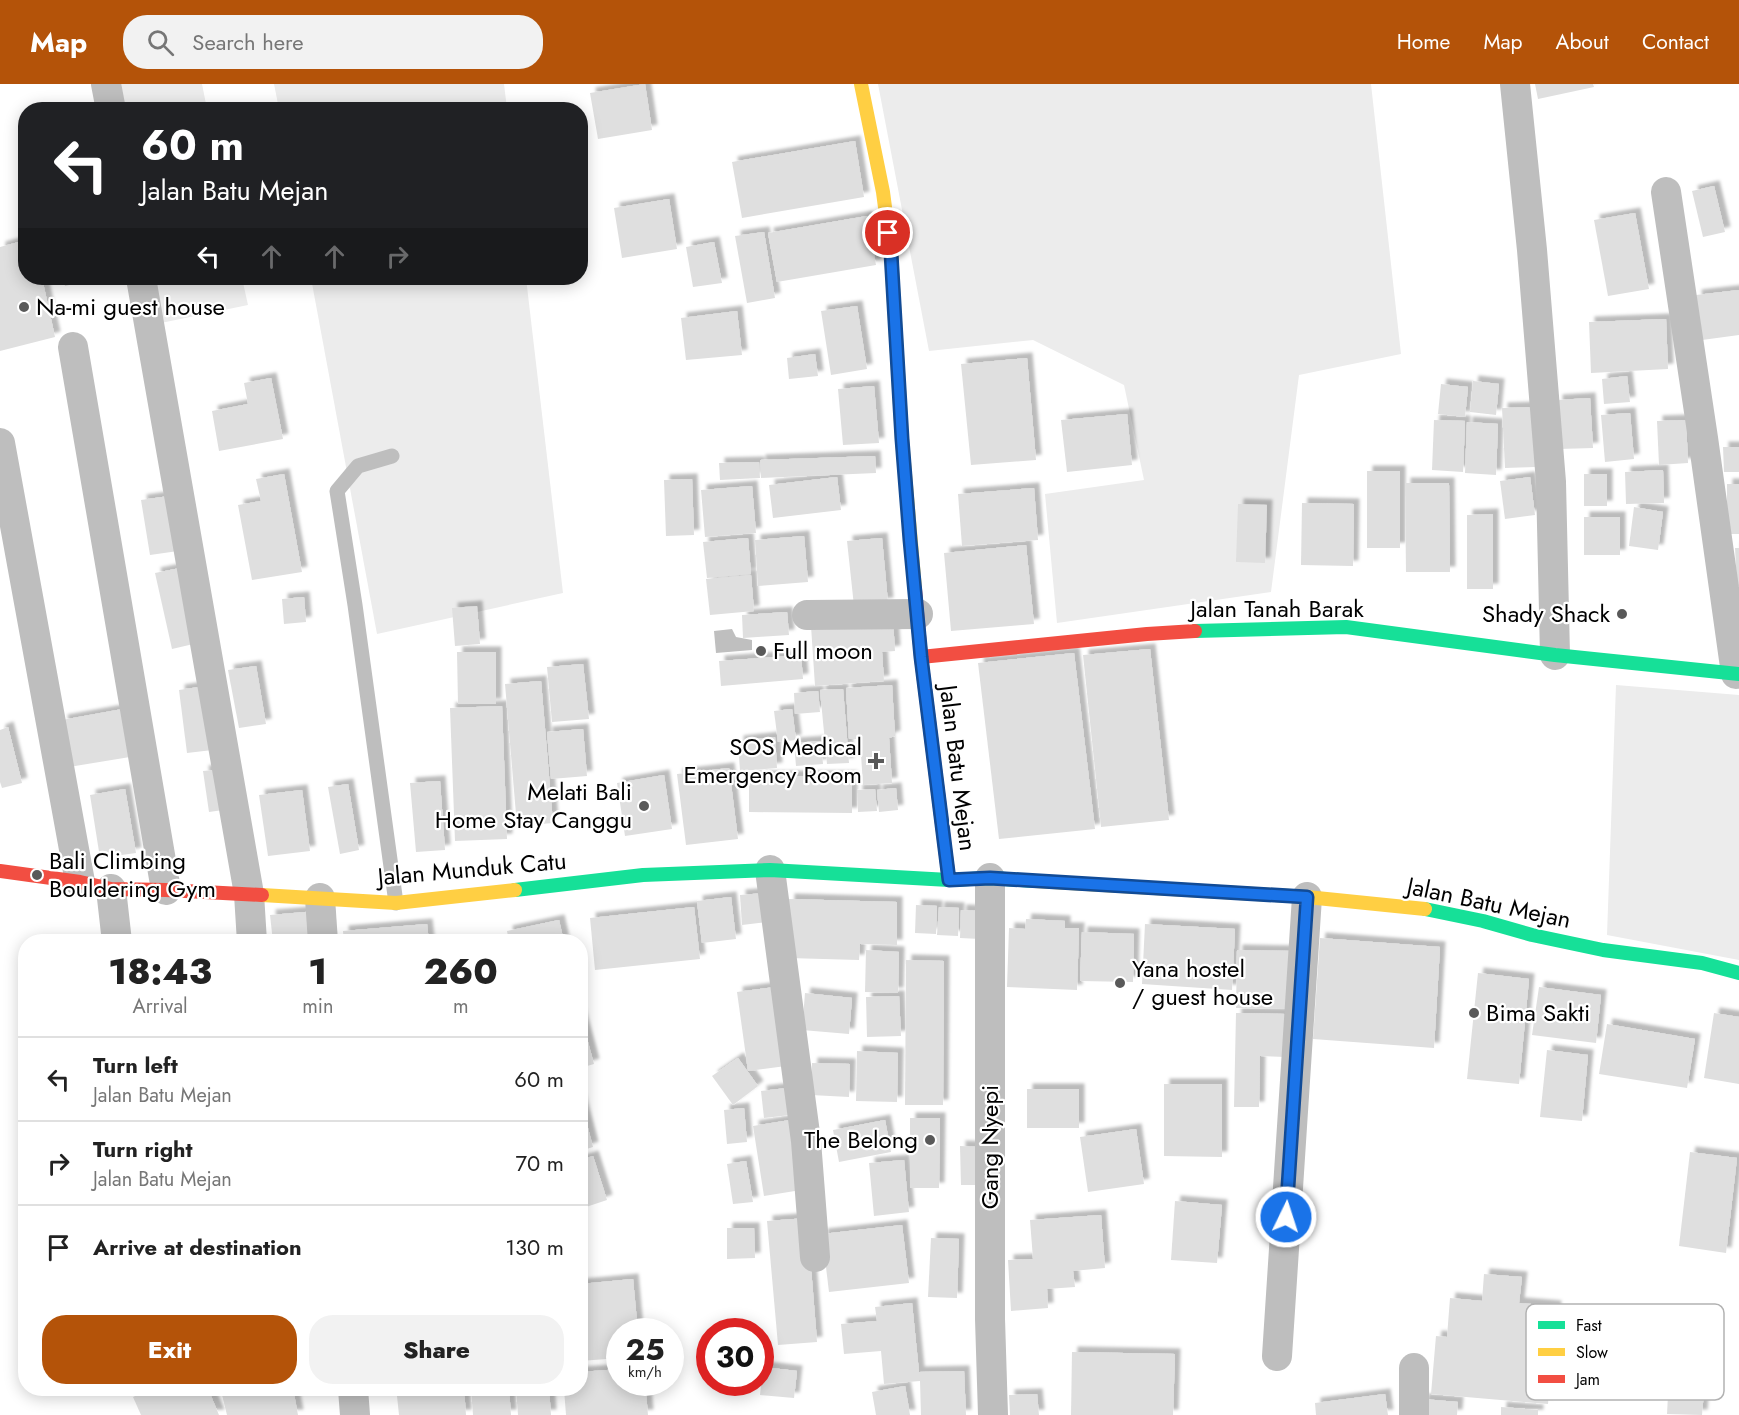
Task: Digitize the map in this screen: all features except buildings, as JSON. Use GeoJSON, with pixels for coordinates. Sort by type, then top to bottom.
{"type":"FeatureCollection","features":[{"type":"Feature","properties":{"kind":"street"},"geometry":{"type":"LineString","coordinates":[[106,84],[109,102]]}},
{"type":"Feature","properties":{"kind":"street","name":"Jalan Batu Mejan"},"geometry":{"type":"LineString","coordinates":[[861,84],[883,192],[891,253],[902,439],[921,657],[949,880],[990,878],[1307,897],[1430,909],[1603,950],[1702,963],[1739,973]]}},
{"type":"Feature","properties":{"kind":"street"},"geometry":{"type":"LineString","coordinates":[[1515,84],[1532,250],[1551,482],[1555,655]]}},
{"type":"Feature","properties":{"kind":"street"},"geometry":{"type":"LineString","coordinates":[[1666,192],[1738,674]]}},
{"type":"Feature","properties":{"kind":"street"},"geometry":{"type":"LineString","coordinates":[[142,285],[249,894],[252,934]]}},
{"type":"Feature","properties":{"kind":"street"},"geometry":{"type":"LineString","coordinates":[[73,347],[166,890]]}},
{"type":"Feature","properties":{"kind":"street"},"geometry":{"type":"LineString","coordinates":[[0,443],[80,882]]}},
{"type":"Feature","properties":{"kind":"street"},"geometry":{"type":"LineString","coordinates":[[807,615],[918,614]]}},
{"type":"Feature","properties":{"kind":"street","name":"Jalan Tanah Barak"},"geometry":{"type":"LineString","coordinates":[[921,657],[1147,634],[1347,627],[1555,655],[1738,674]]}},
{"type":"Feature","properties":{"kind":"street"},"geometry":{"type":"LineString","coordinates":[[770,870],[806,1141],[815,1257]]}},
{"type":"Feature","properties":{"kind":"street","name":"Jalan Munduk Catu"},"geometry":{"type":"LineString","coordinates":[[0,871],[80,882],[111,889],[396,903],[644,875],[770,870],[949,880]]}},
{"type":"Feature","properties":{"kind":"street","name":"Gang Nyepi"},"geometry":{"type":"LineString","coordinates":[[990,878],[990,1319],[993,1415]]}},
{"type":"Feature","properties":{"kind":"street"},"geometry":{"type":"LineString","coordinates":[[111,889],[116,934]]}},
{"type":"Feature","properties":{"kind":"street"},"geometry":{"type":"LineString","coordinates":[[1276,1356],[1307,897]]}},
{"type":"Feature","properties":{"kind":"street"},"geometry":{"type":"LineString","coordinates":[[320,898],[322,934]]}},
{"type":"Feature","properties":{"kind":"street"},"geometry":{"type":"LineString","coordinates":[[1414,1368],[1414,1415]]}},
{"type":"Feature","properties":{"kind":"street"},"geometry":{"type":"LineString","coordinates":[[354,1396],[355,1415]]}},
{"type":"Feature","properties":{"kind":"lane"},"geometry":{"type":"LineString","coordinates":[[392,456],[358,466],[337,491],[396,903]]}},
{"type":"Feature","properties":{"kind":"shaded area"},"geometry":{"type":"Polygon","coordinates":[[[108,84],[202,84],[206,102],[112,102],[108,84]]]}},
{"type":"Feature","properties":{"kind":"shaded area"},"geometry":{"type":"Polygon","coordinates":[[[274,84],[504,84],[506,102],[278,102],[274,84]]]}},
{"type":"Feature","properties":{"kind":"shaded area"},"geometry":{"type":"Polygon","coordinates":[[[878,84],[1371,84],[1401,354],[1299,375],[1271,592],[1057,623],[1045,494],[1144,480],[1124,385],[1033,340],[929,351],[878,84]]]}},
{"type":"Feature","properties":{"kind":"shaded area"},"geometry":{"type":"Polygon","coordinates":[[[153,285],[244,285],[248,305],[161,323],[153,285]]]}},
{"type":"Feature","properties":{"kind":"shaded area"},"geometry":{"type":"Polygon","coordinates":[[[312,285],[527,285],[563,593],[377,634],[312,285]]]}},
{"type":"Feature","properties":{"kind":"shaded area"},"geometry":{"type":"Polygon","coordinates":[[[732,629],[736,637],[752,640],[752,650],[716,653],[714,631],[732,629]]]}},
{"type":"Feature","properties":{"kind":"shaded area"},"geometry":{"type":"Polygon","coordinates":[[[1616,685],[1739,695],[1739,960],[1607,935],[1616,685]]]}},
{"type":"Feature","properties":{"kind":"traffic: fast"},"geometry":{"type":"LineString","coordinates":[[1195,631],[1346,627],[1555,655],[1739,674]]}},
{"type":"Feature","properties":{"kind":"traffic: fast"},"geometry":{"type":"LineString","coordinates":[[515,890],[643,875],[770,870],[949,880],[990,878],[1035,881]]}},
{"type":"Feature","properties":{"kind":"traffic: fast"},"geometry":{"type":"LineString","coordinates":[[1425,909],[1603,950],[1702,963],[1739,973]]}},
{"type":"Feature","properties":{"kind":"traffic: slow"},"geometry":{"type":"LineString","coordinates":[[861,84],[883,192],[891,253],[902,439],[915,589]]}},
{"type":"Feature","properties":{"kind":"traffic: slow"},"geometry":{"type":"LineString","coordinates":[[1035,881],[1307,897],[1425,909]]}},
{"type":"Feature","properties":{"kind":"traffic: slow"},"geometry":{"type":"LineString","coordinates":[[262,895],[396,903],[515,890]]}},
{"type":"Feature","properties":{"kind":"traffic: jam"},"geometry":{"type":"LineString","coordinates":[[915,589],[921,657],[949,880]]}},
{"type":"Feature","properties":{"kind":"traffic: jam"},"geometry":{"type":"LineString","coordinates":[[921,657],[1195,631]]}},
{"type":"Feature","properties":{"kind":"traffic: jam"},"geometry":{"type":"LineString","coordinates":[[0,871],[80,882],[111,889],[262,895]]}},
{"type":"Feature","properties":{"kind":"place","name":"Na-mi guest house"},"geometry":{"type":"Point","coordinates":[24,307]}},
{"type":"Feature","properties":{"kind":"place","name":"Shady Shack"},"geometry":{"type":"Point","coordinates":[1622,614]}},
{"type":"Feature","properties":{"kind":"place","name":"Full moon"},"geometry":{"type":"Point","coordinates":[761,651]}},
{"type":"Feature","properties":{"kind":"place","name":"SOS Medical Emergency Room"},"geometry":{"type":"Point","coordinates":[876,761]}},
{"type":"Feature","properties":{"kind":"place","name":"Melati Bali Home Stay Canggu"},"geometry":{"type":"Point","coordinates":[644,806]}},
{"type":"Feature","properties":{"kind":"place","name":"Bali Climbing Bouldering Gym"},"geometry":{"type":"Point","coordinates":[37,875]}},
{"type":"Feature","properties":{"kind":"place","name":"Yana hostel / guest house"},"geometry":{"type":"Point","coordinates":[1120,983]}},
{"type":"Feature","properties":{"kind":"place","name":"Bima Sakti"},"geometry":{"type":"Point","coordinates":[1474,1013]}},
{"type":"Feature","properties":{"kind":"place","name":"The Belong"},"geometry":{"type":"Point","coordinates":[930,1140]}},
{"type":"Feature","properties":{"kind":"route"},"geometry":{"type":"LineString","coordinates":[[888,233],[902,439],[921,657],[949,880],[990,878],[1307,897],[1286,1217]]}}]}
